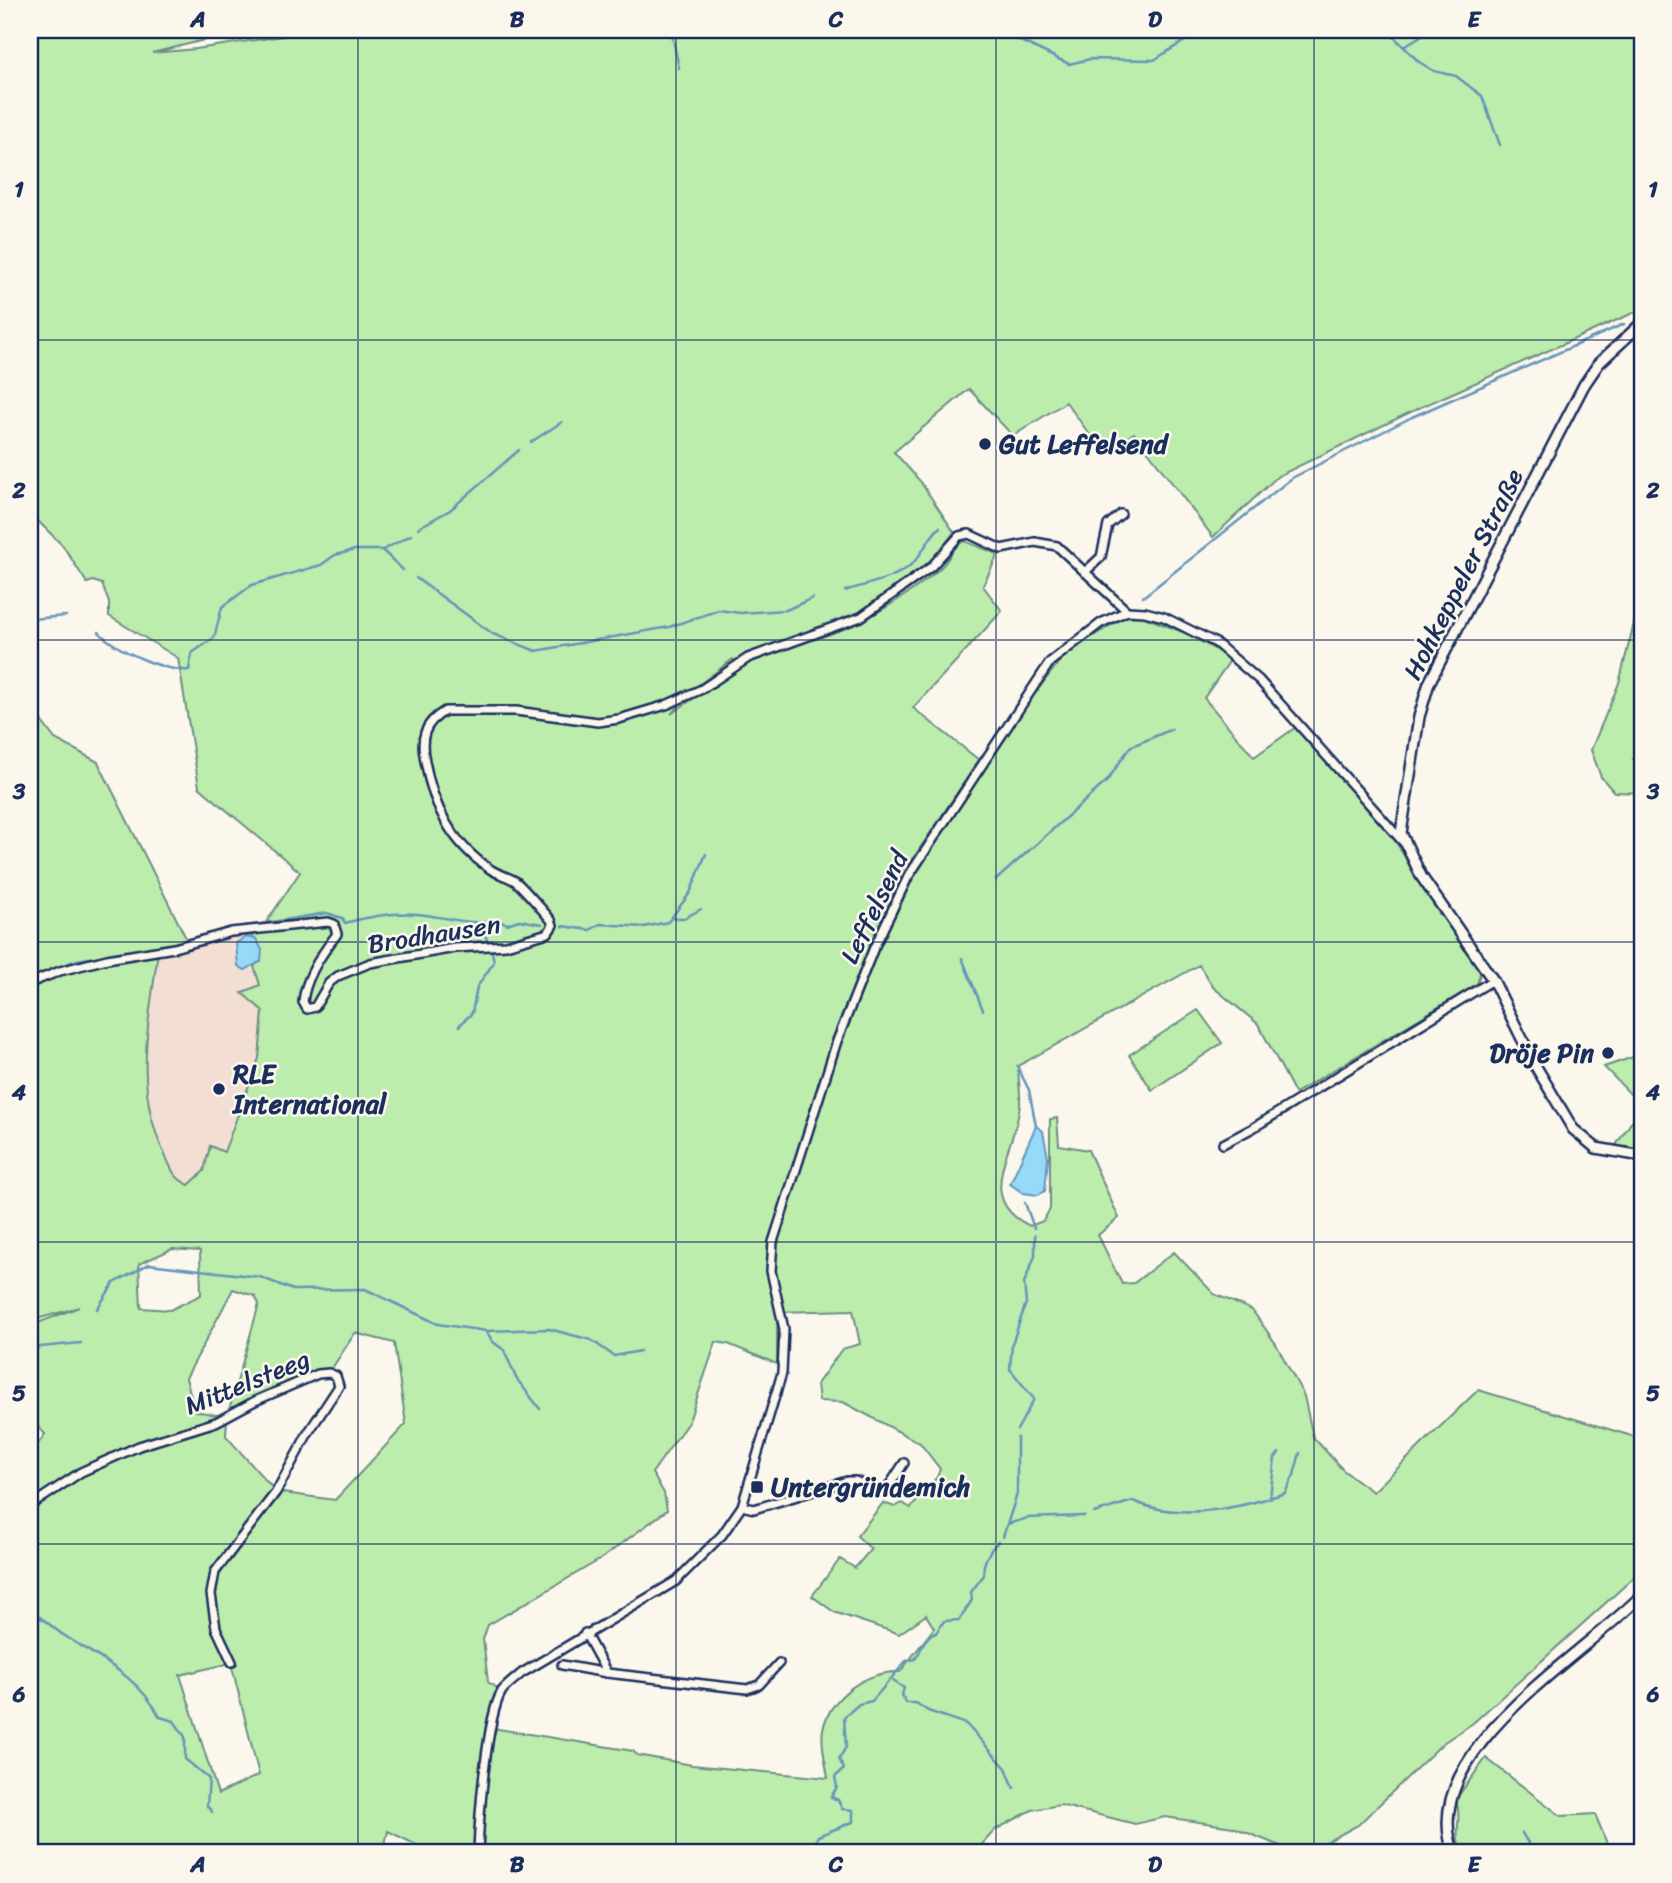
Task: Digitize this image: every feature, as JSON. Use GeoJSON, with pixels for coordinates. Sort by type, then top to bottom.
{"type":"FeatureCollection","features":[{"type":"Feature","properties":{"kind":"street","name":"Hohkeppeler Straße"},"geometry":{"type":"LineString","coordinates":[[1642,323],[1609,353],[1584,385],[1437,666],[1419,716],[1401,825],[1404,842],[1421,876],[1493,979],[1535,1065],[1573,1129],[1596,1148],[1642,1156]]}},
{"type":"Feature","properties":{"kind":"street"},"geometry":{"type":"LineString","coordinates":[[1121,514],[1108,525],[1101,557],[1085,572],[1126,611],[1155,614],[1192,629],[1246,667],[1404,842]]}},
{"type":"Feature","properties":{"kind":"street","name":"Brodhausen"},"geometry":{"type":"LineString","coordinates":[[30,983],[60,971],[107,959],[174,948],[231,932],[328,922],[334,924],[337,934],[322,954],[307,985],[303,1002],[307,1009],[315,1007],[329,983],[338,976],[370,963],[455,948],[506,945],[548,933],[553,925],[551,920],[516,881],[491,870],[452,837],[429,781],[423,753],[427,724],[445,711],[516,711],[598,722],[635,715],[687,696],[748,658],[861,617],[931,567],[959,536],[969,534],[1001,549],[1035,541],[1057,546],[1085,572]]}},
{"type":"Feature","properties":{"kind":"street","name":"Leffelsend"},"geometry":{"type":"LineString","coordinates":[[742,1506],[782,1373],[784,1329],[770,1258],[774,1235],[826,1073],[873,950],[908,877],[1050,662],[1088,632],[1126,611]]}},
{"type":"Feature","properties":{"kind":"street"},"geometry":{"type":"LineString","coordinates":[[1223,1144],[1493,979]]}},
{"type":"Feature","properties":{"kind":"street","name":"Mittelsteeg"},"geometry":{"type":"LineString","coordinates":[[30,1506],[81,1472],[139,1446],[216,1422],[255,1401],[318,1374],[329,1373],[336,1376],[339,1386],[308,1433],[276,1492],[215,1572],[211,1594],[216,1628],[232,1662]]}},
{"type":"Feature","properties":{"kind":"street"},"geometry":{"type":"LineString","coordinates":[[478,1853],[482,1792],[492,1728],[502,1692],[522,1673],[676,1581],[722,1535],[742,1506],[754,1509],[847,1481],[855,1481],[885,1492],[904,1463]]}},
{"type":"Feature","properties":{"kind":"street"},"geometry":{"type":"LineString","coordinates":[[1454,1853],[1447,1822],[1448,1800],[1468,1760],[1529,1693],[1642,1595]]}},
{"type":"Feature","properties":{"kind":"street"},"geometry":{"type":"LineString","coordinates":[[585,1633],[607,1673]]}},
{"type":"Feature","properties":{"kind":"street"},"geometry":{"type":"LineString","coordinates":[[562,1665],[607,1673],[747,1689],[759,1685],[779,1663]]}},
{"type":"Feature","properties":{"kind":"shaded area"},"geometry":{"type":"Polygon","coordinates":[[[231,932],[253,933],[251,938],[236,943],[251,968],[254,966],[260,985],[263,1011],[259,1058],[224,1152],[189,1185],[177,1180],[155,1135],[145,1092],[148,1031],[159,951],[231,932]]]}},
{"type":"Feature","properties":{"kind":"green space"},"geometry":{"type":"Polygon","coordinates":[[[30,30],[245,30],[152,53],[296,34],[301,30],[1089,30],[1103,35],[1131,30],[1642,30],[1642,309],[1421,407],[1278,476],[1213,537],[1134,433],[1103,453],[1066,402],[1013,436],[969,389],[894,452],[920,481],[954,532],[930,564],[859,614],[846,617],[850,626],[885,608],[925,581],[964,541],[998,554],[983,586],[1002,611],[913,708],[979,760],[902,875],[868,949],[831,1043],[839,1049],[878,951],[913,879],[1030,700],[1066,653],[1126,616],[1139,615],[1188,634],[1231,659],[1204,698],[1254,757],[1296,727],[1395,840],[1421,886],[1481,970],[1477,984],[1295,1093],[1258,1024],[1213,987],[1199,965],[1018,1066],[1020,1105],[1002,1172],[1000,1187],[1003,1202],[1013,1215],[1030,1226],[1043,1221],[1050,1209],[1050,1119],[1057,1118],[1059,1145],[1088,1150],[1119,1218],[1098,1235],[1122,1284],[1134,1283],[1174,1252],[1214,1294],[1252,1310],[1276,1344],[1304,1396],[1313,1437],[1343,1470],[1373,1492],[1478,1390],[1642,1439],[1642,1570],[1473,1723],[1443,1743],[1358,1825],[1323,1844],[1293,1851],[1233,1827],[1165,1817],[1135,1824],[1060,1805],[1032,1810],[995,1830],[974,1853],[433,1853],[388,1831],[383,1853],[30,1853],[30,1455],[45,1434],[30,1418],[30,1326],[79,1307],[30,1321],[30,706],[55,739],[98,762],[189,944],[158,951],[148,1030],[146,1081],[156,1132],[172,1170],[180,1180],[189,1185],[204,1171],[210,1146],[224,1152],[259,1058],[263,1011],[242,993],[260,985],[254,966],[261,961],[256,939],[251,938],[253,933],[263,927],[300,872],[199,787],[178,658],[109,616],[109,603],[102,584],[93,581],[87,583],[63,546],[30,513],[30,30]],[[733,659],[700,684],[671,714],[739,667],[733,659]],[[172,1249],[139,1264],[141,1308],[170,1310],[201,1295],[200,1251],[172,1249]],[[233,1289],[186,1378],[195,1411],[227,1417],[259,1304],[255,1296],[233,1289]],[[853,1310],[777,1312],[777,1364],[728,1344],[716,1342],[689,1421],[652,1473],[664,1493],[667,1510],[601,1559],[488,1625],[483,1639],[488,1682],[502,1692],[492,1728],[633,1751],[637,1755],[692,1765],[828,1778],[822,1735],[827,1717],[834,1706],[852,1687],[863,1681],[900,1672],[934,1628],[926,1615],[899,1634],[834,1612],[812,1596],[840,1559],[855,1568],[871,1549],[857,1536],[883,1503],[895,1507],[902,1503],[911,1508],[937,1477],[940,1469],[920,1443],[843,1402],[819,1401],[817,1384],[842,1349],[860,1344],[853,1310]],[[355,1333],[329,1373],[227,1417],[226,1436],[276,1492],[335,1500],[406,1424],[394,1343],[355,1333]],[[231,1663],[180,1675],[218,1794],[259,1775],[231,1663]]]}},
{"type":"Feature","properties":{"kind":"green space"},"geometry":{"type":"Polygon","coordinates":[[[1642,591],[1642,793],[1614,792],[1601,777],[1591,750],[1619,683],[1642,591]]]}},
{"type":"Feature","properties":{"kind":"green space"},"geometry":{"type":"Polygon","coordinates":[[[1198,1010],[1222,1043],[1152,1090],[1129,1055],[1198,1010]]]}},
{"type":"Feature","properties":{"kind":"green space"},"geometry":{"type":"Polygon","coordinates":[[[1642,1054],[1642,1106],[1604,1067],[1642,1054]]]}},
{"type":"Feature","properties":{"kind":"green space"},"geometry":{"type":"Polygon","coordinates":[[[1642,1106],[1642,1152],[1614,1148],[1642,1106]]]}},
{"type":"Feature","properties":{"kind":"green space"},"geometry":{"type":"Polygon","coordinates":[[[1486,1758],[1561,1816],[1595,1814],[1611,1853],[1462,1853],[1458,1839],[1456,1799],[1486,1758]]]}},
{"type":"Feature","properties":{"kind":"water"},"geometry":{"type":"Polygon","coordinates":[[[246,937],[256,939],[262,950],[261,961],[245,970],[238,966],[236,943],[246,937]]]}},
{"type":"Feature","properties":{"kind":"water"},"geometry":{"type":"Polygon","coordinates":[[[1036,1126],[1043,1131],[1048,1158],[1045,1191],[1038,1195],[1023,1193],[1010,1184],[1036,1126]]]}},
{"type":"Feature","properties":{"kind":"waterway"},"geometry":{"type":"LineString","coordinates":[[671,30],[679,68]]}},
{"type":"Feature","properties":{"kind":"waterway"},"geometry":{"type":"LineString","coordinates":[[1007,30],[1012,37],[1069,64],[1090,59],[1154,60],[1191,37],[1231,30]]}},
{"type":"Feature","properties":{"kind":"waterway"},"geometry":{"type":"LineString","coordinates":[[1253,30],[1268,30]]}},
{"type":"Feature","properties":{"kind":"waterway"},"geometry":{"type":"LineString","coordinates":[[1359,30],[1393,36],[1419,62],[1434,71],[1456,76],[1482,96],[1500,145]]}},
{"type":"Feature","properties":{"kind":"waterway"},"geometry":{"type":"LineString","coordinates":[[1404,46],[1431,30]]}},
{"type":"Feature","properties":{"kind":"waterway"},"geometry":{"type":"LineString","coordinates":[[1143,597],[1292,478],[1412,417],[1624,324]]}},
{"type":"Feature","properties":{"kind":"waterway"},"geometry":{"type":"LineString","coordinates":[[531,442],[562,422]]}},
{"type":"Feature","properties":{"kind":"waterway"},"geometry":{"type":"LineString","coordinates":[[418,528],[450,510],[519,450]]}},
{"type":"Feature","properties":{"kind":"waterway"},"geometry":{"type":"LineString","coordinates":[[845,591],[906,569],[917,559],[940,527]]}},
{"type":"Feature","properties":{"kind":"waterway"},"geometry":{"type":"LineString","coordinates":[[383,550],[411,535]]}},
{"type":"Feature","properties":{"kind":"waterway"},"geometry":{"type":"LineString","coordinates":[[99,632],[117,646],[155,664],[189,670],[192,653],[214,638],[222,607],[252,585],[321,565],[335,555],[355,550],[382,550],[403,570]]}},
{"type":"Feature","properties":{"kind":"waterway"},"geometry":{"type":"LineString","coordinates":[[416,578],[493,634],[536,651],[669,627],[719,610],[740,613],[786,610],[813,598]]}},
{"type":"Feature","properties":{"kind":"waterway"},"geometry":{"type":"LineString","coordinates":[[30,619],[66,616]]}},
{"type":"Feature","properties":{"kind":"waterway"},"geometry":{"type":"LineString","coordinates":[[996,880],[1107,781],[1130,747],[1172,729]]}},
{"type":"Feature","properties":{"kind":"waterway"},"geometry":{"type":"LineString","coordinates":[[1633,759],[1642,759]]}},
{"type":"Feature","properties":{"kind":"waterway"},"geometry":{"type":"LineString","coordinates":[[562,926],[590,930],[600,924],[644,927],[668,922],[690,893],[706,854]]}},
{"type":"Feature","properties":{"kind":"waterway"},"geometry":{"type":"LineString","coordinates":[[671,918],[685,918],[701,909]]}},
{"type":"Feature","properties":{"kind":"waterway"},"geometry":{"type":"LineString","coordinates":[[230,929],[327,913],[342,918],[345,923],[408,914],[468,922],[499,920],[507,924],[519,920],[542,924]]}},
{"type":"Feature","properties":{"kind":"waterway"},"geometry":{"type":"LineString","coordinates":[[478,923],[488,941]]}},
{"type":"Feature","properties":{"kind":"waterway"},"geometry":{"type":"LineString","coordinates":[[192,939],[210,934]]}},
{"type":"Feature","properties":{"kind":"waterway"},"geometry":{"type":"LineString","coordinates":[[30,978],[77,960],[168,945]]}},
{"type":"Feature","properties":{"kind":"waterway"},"geometry":{"type":"LineString","coordinates":[[459,1026],[472,1013],[477,987],[494,962],[492,952]]}},
{"type":"Feature","properties":{"kind":"waterway"},"geometry":{"type":"LineString","coordinates":[[962,958],[983,1010]]}},
{"type":"Feature","properties":{"kind":"waterway"},"geometry":{"type":"LineString","coordinates":[[1017,1066],[1029,1090],[1036,1126]]}},
{"type":"Feature","properties":{"kind":"waterway"},"geometry":{"type":"LineString","coordinates":[[1025,1203],[1034,1228]]}},
{"type":"Feature","properties":{"kind":"waterway"},"geometry":{"type":"LineString","coordinates":[[1017,1430],[1034,1399],[1010,1369],[1012,1344],[1026,1303],[1024,1283],[1035,1256],[1035,1235]]}},
{"type":"Feature","properties":{"kind":"waterway"},"geometry":{"type":"LineString","coordinates":[[97,1309],[114,1283],[149,1264],[260,1277],[293,1290],[365,1289],[438,1324],[486,1331],[549,1329],[591,1340],[614,1356],[640,1351]]}},
{"type":"Feature","properties":{"kind":"waterway"},"geometry":{"type":"LineString","coordinates":[[486,1331],[493,1342],[504,1350],[516,1378],[540,1409]]}},
{"type":"Feature","properties":{"kind":"waterway"},"geometry":{"type":"LineString","coordinates":[[30,1348],[81,1343]]}},
{"type":"Feature","properties":{"kind":"waterway"},"geometry":{"type":"LineString","coordinates":[[1003,1537],[1017,1494],[1017,1438]]}},
{"type":"Feature","properties":{"kind":"waterway"},"geometry":{"type":"LineString","coordinates":[[1270,1497],[1275,1458],[1279,1453]]}},
{"type":"Feature","properties":{"kind":"waterway"},"geometry":{"type":"LineString","coordinates":[[1094,1513],[1133,1501],[1170,1511],[1189,1512],[1229,1508],[1267,1499],[1285,1493],[1294,1475],[1300,1453]]}},
{"type":"Feature","properties":{"kind":"waterway"},"geometry":{"type":"LineString","coordinates":[[1008,1524],[1028,1518],[1084,1516]]}},
{"type":"Feature","properties":{"kind":"waterway"},"geometry":{"type":"LineString","coordinates":[[814,1853],[811,1849],[818,1836],[853,1822],[853,1810],[842,1809],[838,1800],[831,1797],[837,1787],[835,1777],[844,1769],[839,1759],[846,1747],[844,1717],[859,1704],[872,1701],[906,1661],[915,1659],[925,1640],[936,1633],[944,1621],[959,1620],[972,1600],[971,1592],[984,1575],[987,1557],[998,1542]]}},
{"type":"Feature","properties":{"kind":"waterway"},"geometry":{"type":"LineString","coordinates":[[30,1612],[118,1670],[142,1691],[160,1717],[174,1721],[185,1737],[185,1759],[209,1779],[207,1806],[212,1812]]}},
{"type":"Feature","properties":{"kind":"waterway"},"geometry":{"type":"LineString","coordinates":[[893,1681],[904,1688],[902,1695],[906,1703],[916,1703],[928,1711],[966,1724],[1006,1768],[1014,1788]]}},
{"type":"Feature","properties":{"kind":"waterway"},"geometry":{"type":"LineString","coordinates":[[1522,1833],[1534,1853]]}},
{"type":"Feature","properties":{"kind":"place","name":"Gut Leffelsend"},"geometry":{"type":"Point","coordinates":[985,444]}},
{"type":"Feature","properties":{"kind":"place","name":"Dröje Pin"},"geometry":{"type":"Point","coordinates":[1608,1053]}},
{"type":"Feature","properties":{"kind":"place","name":"RLE International"},"geometry":{"type":"Point","coordinates":[219,1089]}},
{"type":"Feature","properties":{"kind":"place","name":"Untergründemich"},"geometry":{"type":"Point","coordinates":[757,1487]}}]}
